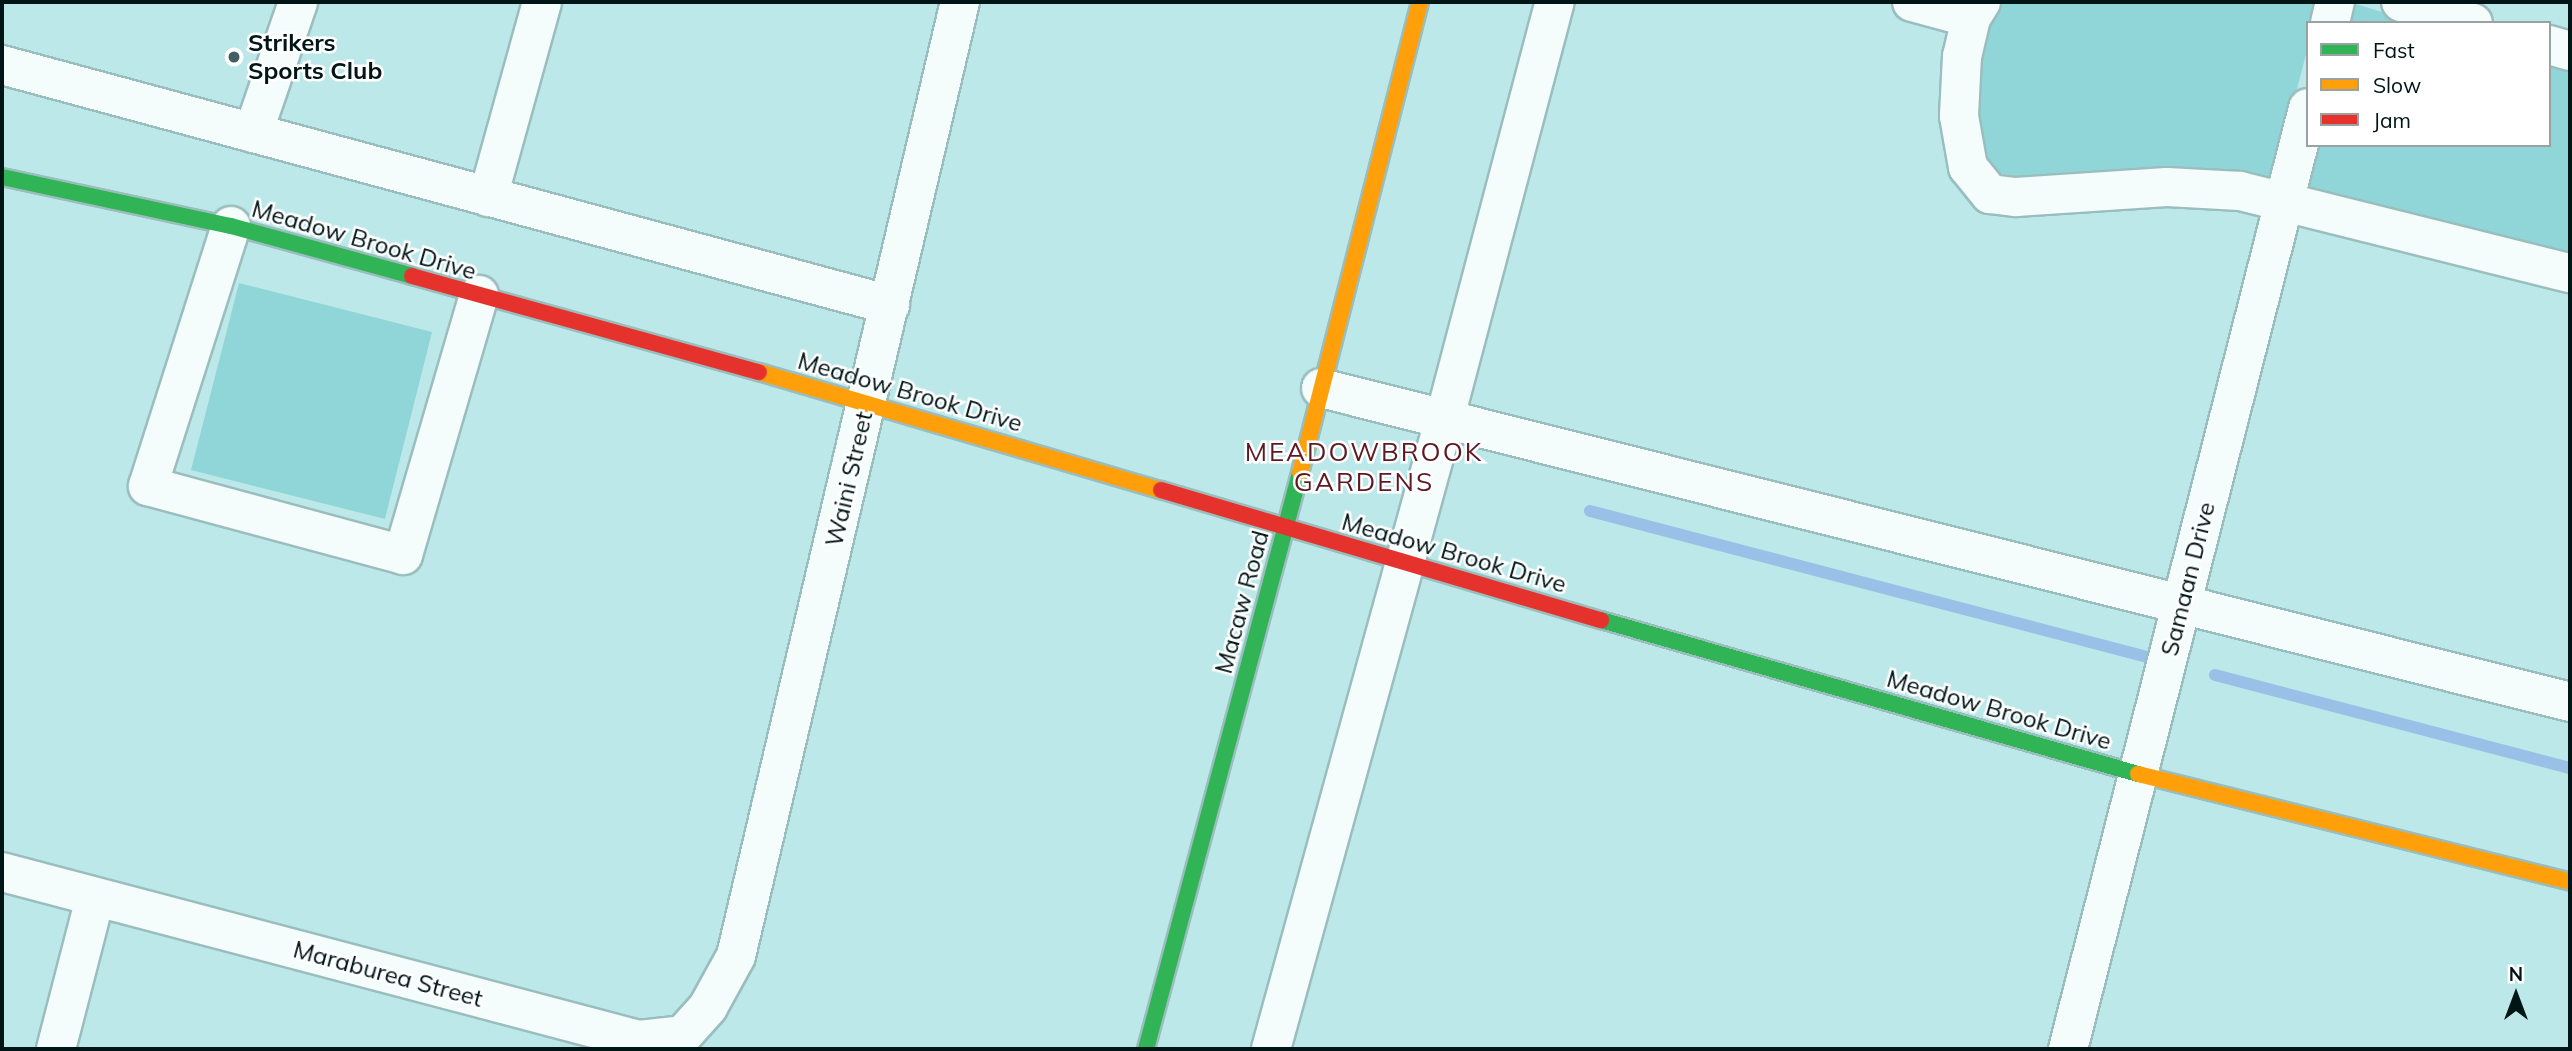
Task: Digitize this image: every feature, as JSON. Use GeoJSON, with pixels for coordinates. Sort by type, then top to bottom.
{"type":"FeatureCollection","features":[{"type":"Feature","properties":{"kind":"street"},"geometry":{"type":"LineString","coordinates":[[253,133],[298,2]]}},
{"type":"Feature","properties":{"kind":"street"},"geometry":{"type":"LineString","coordinates":[[488,197],[542,2]]}},
{"type":"Feature","properties":{"kind":"street","name":"Waini Street"},"geometry":{"type":"LineString","coordinates":[[736,956],[960,2]]}},
{"type":"Feature","properties":{"kind":"street","name":"Macaw Road"},"geometry":{"type":"LineString","coordinates":[[1146,1049],[1286,527],[1420,2]]}},
{"type":"Feature","properties":{"kind":"street"},"geometry":{"type":"LineString","coordinates":[[1271,1049],[1444,421],[1555,2]]}},
{"type":"Feature","properties":{"kind":"street"},"geometry":{"type":"LineString","coordinates":[[1912,2],[1976,10],[1962,56],[1959,116],[1968,167],[1990,194],[2017,197],[2166,187],[2240,191],[2570,273]]}},
{"type":"Feature","properties":{"kind":"street"},"geometry":{"type":"LineString","coordinates":[[2330,21],[2335,2]]}},
{"type":"Feature","properties":{"kind":"street"},"geometry":{"type":"LineString","coordinates":[[2401,2],[2466,21]]}},
{"type":"Feature","properties":{"kind":"street"},"geometry":{"type":"LineString","coordinates":[[2551,46],[2570,51]]}},
{"type":"Feature","properties":{"kind":"street"},"geometry":{"type":"LineString","coordinates":[[2,65],[890,305]]}},
{"type":"Feature","properties":{"kind":"street","name":"Samaan Drive"},"geometry":{"type":"LineString","coordinates":[[2068,1049],[2306,116]]}},
{"type":"Feature","properties":{"kind":"street","name":"Meadow Brook Drive"},"geometry":{"type":"LineString","coordinates":[[2,177],[231,226],[867,402],[1404,563],[2139,775],[2570,882]]}},
{"type":"Feature","properties":{"kind":"street"},"geometry":{"type":"LineString","coordinates":[[231,226],[148,486],[403,555],[480,295]]}},
{"type":"Feature","properties":{"kind":"street"},"geometry":{"type":"LineString","coordinates":[[1321,388],[2570,702]]}},
{"type":"Feature","properties":{"kind":"street","name":"Maraburea Street"},"geometry":{"type":"LineString","coordinates":[[2,872],[639,1040],[683,1035],[708,1007],[736,956]]}},
{"type":"Feature","properties":{"kind":"street"},"geometry":{"type":"LineString","coordinates":[[56,1049],[95,898]]}},
{"type":"Feature","properties":{"kind":"shaded area"},"geometry":{"type":"Polygon","coordinates":[[[1994,2],[2320,2],[2315,21],[2306,21],[2306,55],[2271,187],[2033,183],[2000,173],[1985,164],[1971,74],[1994,2]]]}},
{"type":"Feature","properties":{"kind":"shaded area"},"geometry":{"type":"Polygon","coordinates":[[[2352,3],[2413,21],[2348,21],[2352,3]]]}},
{"type":"Feature","properties":{"kind":"shaded area"},"geometry":{"type":"Polygon","coordinates":[[[2551,62],[2570,67],[2570,262],[2301,195],[2313,147],[2551,147],[2551,62]]]}},
{"type":"Feature","properties":{"kind":"shaded area"},"geometry":{"type":"Polygon","coordinates":[[[239,283],[432,332],[385,519],[191,470],[239,283]]]}},
{"type":"Feature","properties":{"kind":"waterway"},"geometry":{"type":"LineString","coordinates":[[1590,511],[2147,657]]}},
{"type":"Feature","properties":{"kind":"waterway"},"geometry":{"type":"LineString","coordinates":[[2215,675],[2570,768]]}},
{"type":"Feature","properties":{"kind":"traffic: fast"},"geometry":{"type":"LineString","coordinates":[[2,177],[231,226],[412,276]]}},
{"type":"Feature","properties":{"kind":"traffic: fast"},"geometry":{"type":"LineString","coordinates":[[1146,1049],[1300,473]]}},
{"type":"Feature","properties":{"kind":"traffic: fast"},"geometry":{"type":"LineString","coordinates":[[1601,620],[2138,774]]}},
{"type":"Feature","properties":{"kind":"traffic: slow"},"geometry":{"type":"LineString","coordinates":[[1300,473],[1420,2]]}},
{"type":"Feature","properties":{"kind":"traffic: slow"},"geometry":{"type":"LineString","coordinates":[[759,372],[1161,490]]}},
{"type":"Feature","properties":{"kind":"traffic: slow"},"geometry":{"type":"LineString","coordinates":[[2138,774],[2570,882]]}},
{"type":"Feature","properties":{"kind":"traffic: jam"},"geometry":{"type":"LineString","coordinates":[[412,276],[759,372]]}},
{"type":"Feature","properties":{"kind":"traffic: jam"},"geometry":{"type":"LineString","coordinates":[[1161,490],[1601,620]]}},
{"type":"Feature","properties":{"kind":"place","name":"Strikers Sports Club"},"geometry":{"type":"Point","coordinates":[234,57]}},
{"type":"Feature","properties":{"kind":"district","name":"MEADOWBROOK GARDENS"},"geometry":{"type":"Point","coordinates":[1364,467]}}]}
